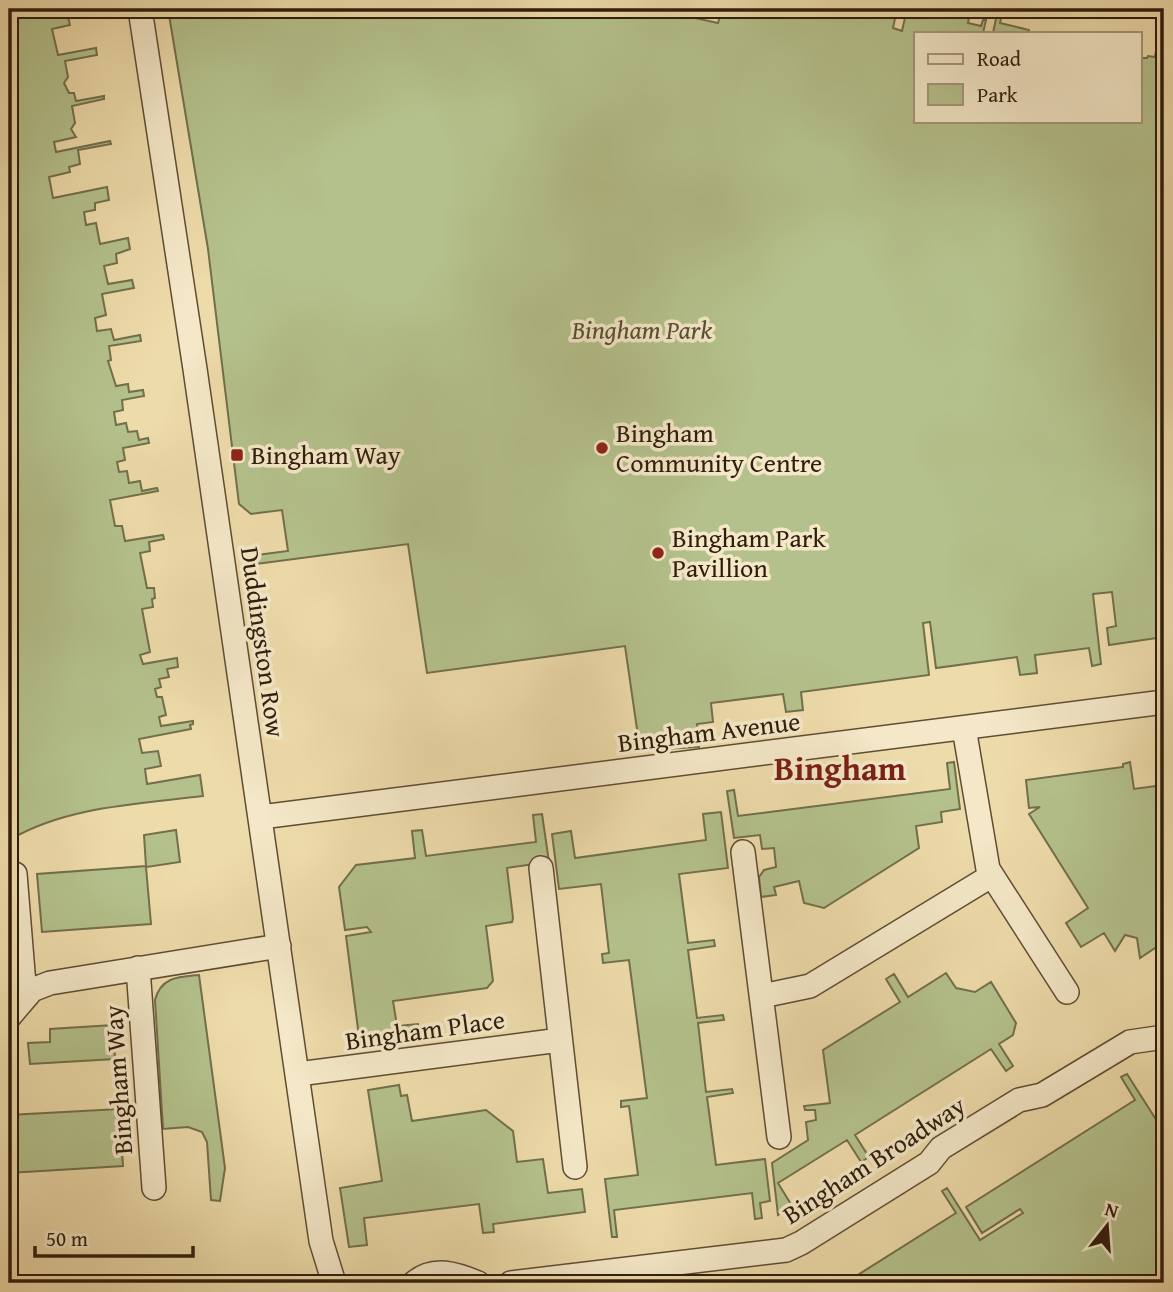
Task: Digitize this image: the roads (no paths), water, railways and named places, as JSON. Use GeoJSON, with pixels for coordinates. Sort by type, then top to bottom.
{"type":"FeatureCollection","features":[{"type":"Feature","properties":{"kind":"street","name":"Duddingston Row"},"geometry":{"type":"LineString","coordinates":[[140,9],[261,817],[321,1241],[334,1283]]}},
{"type":"Feature","properties":{"kind":"street","name":"Bingham Avenue"},"geometry":{"type":"LineString","coordinates":[[261,817],[1164,702]]}},
{"type":"Feature","properties":{"kind":"street"},"geometry":{"type":"LineString","coordinates":[[964,728],[988,869],[1067,992]]}},
{"type":"Feature","properties":{"kind":"street"},"geometry":{"type":"LineString","coordinates":[[743,852],[779,1137]]}},
{"type":"Feature","properties":{"kind":"street"},"geometry":{"type":"LineString","coordinates":[[541,868],[575,1167]]}},
{"type":"Feature","properties":{"kind":"street"},"geometry":{"type":"LineString","coordinates":[[15,874],[25,997]]}},
{"type":"Feature","properties":{"kind":"street"},"geometry":{"type":"LineString","coordinates":[[762,996],[810,986],[992,876]]}},
{"type":"Feature","properties":{"kind":"street","name":"Bingham Way"},"geometry":{"type":"LineString","coordinates":[[9,1017],[38,986],[279,946]]}},
{"type":"Feature","properties":{"kind":"street","name":"Bingham Way"},"geometry":{"type":"LineString","coordinates":[[138,968],[154,1188]]}},
{"type":"Feature","properties":{"kind":"street","name":"Bingham Broadway"},"geometry":{"type":"LineString","coordinates":[[511,1283],[794,1247],[929,1163],[941,1148],[1019,1100],[1042,1095],[1130,1042],[1164,1037]]}},
{"type":"Feature","properties":{"kind":"street","name":"Bingham Place"},"geometry":{"type":"LineString","coordinates":[[298,1074],[560,1040]]}},
{"type":"Feature","properties":{"kind":"street"},"geometry":{"type":"LineString","coordinates":[[414,1283],[424,1275],[445,1272],[478,1283]]}},
{"type":"Feature","properties":{"kind":"place","name":"Bingham Community Centre"},"geometry":{"type":"Point","coordinates":[602,448]}},
{"type":"Feature","properties":{"kind":"place","name":"Bingham Way"},"geometry":{"type":"Point","coordinates":[237,455]}},
{"type":"Feature","properties":{"kind":"place","name":"Bingham Park Pavillion"},"geometry":{"type":"Point","coordinates":[658,553]}},
{"type":"Feature","properties":{"kind":"district","name":"Bingham"},"geometry":{"type":"Point","coordinates":[840,768]}},
{"type":"Feature","properties":{"kind":"park label","name":"Bingham Park"},"geometry":{"type":"Point","coordinates":[642,330]}}]}
